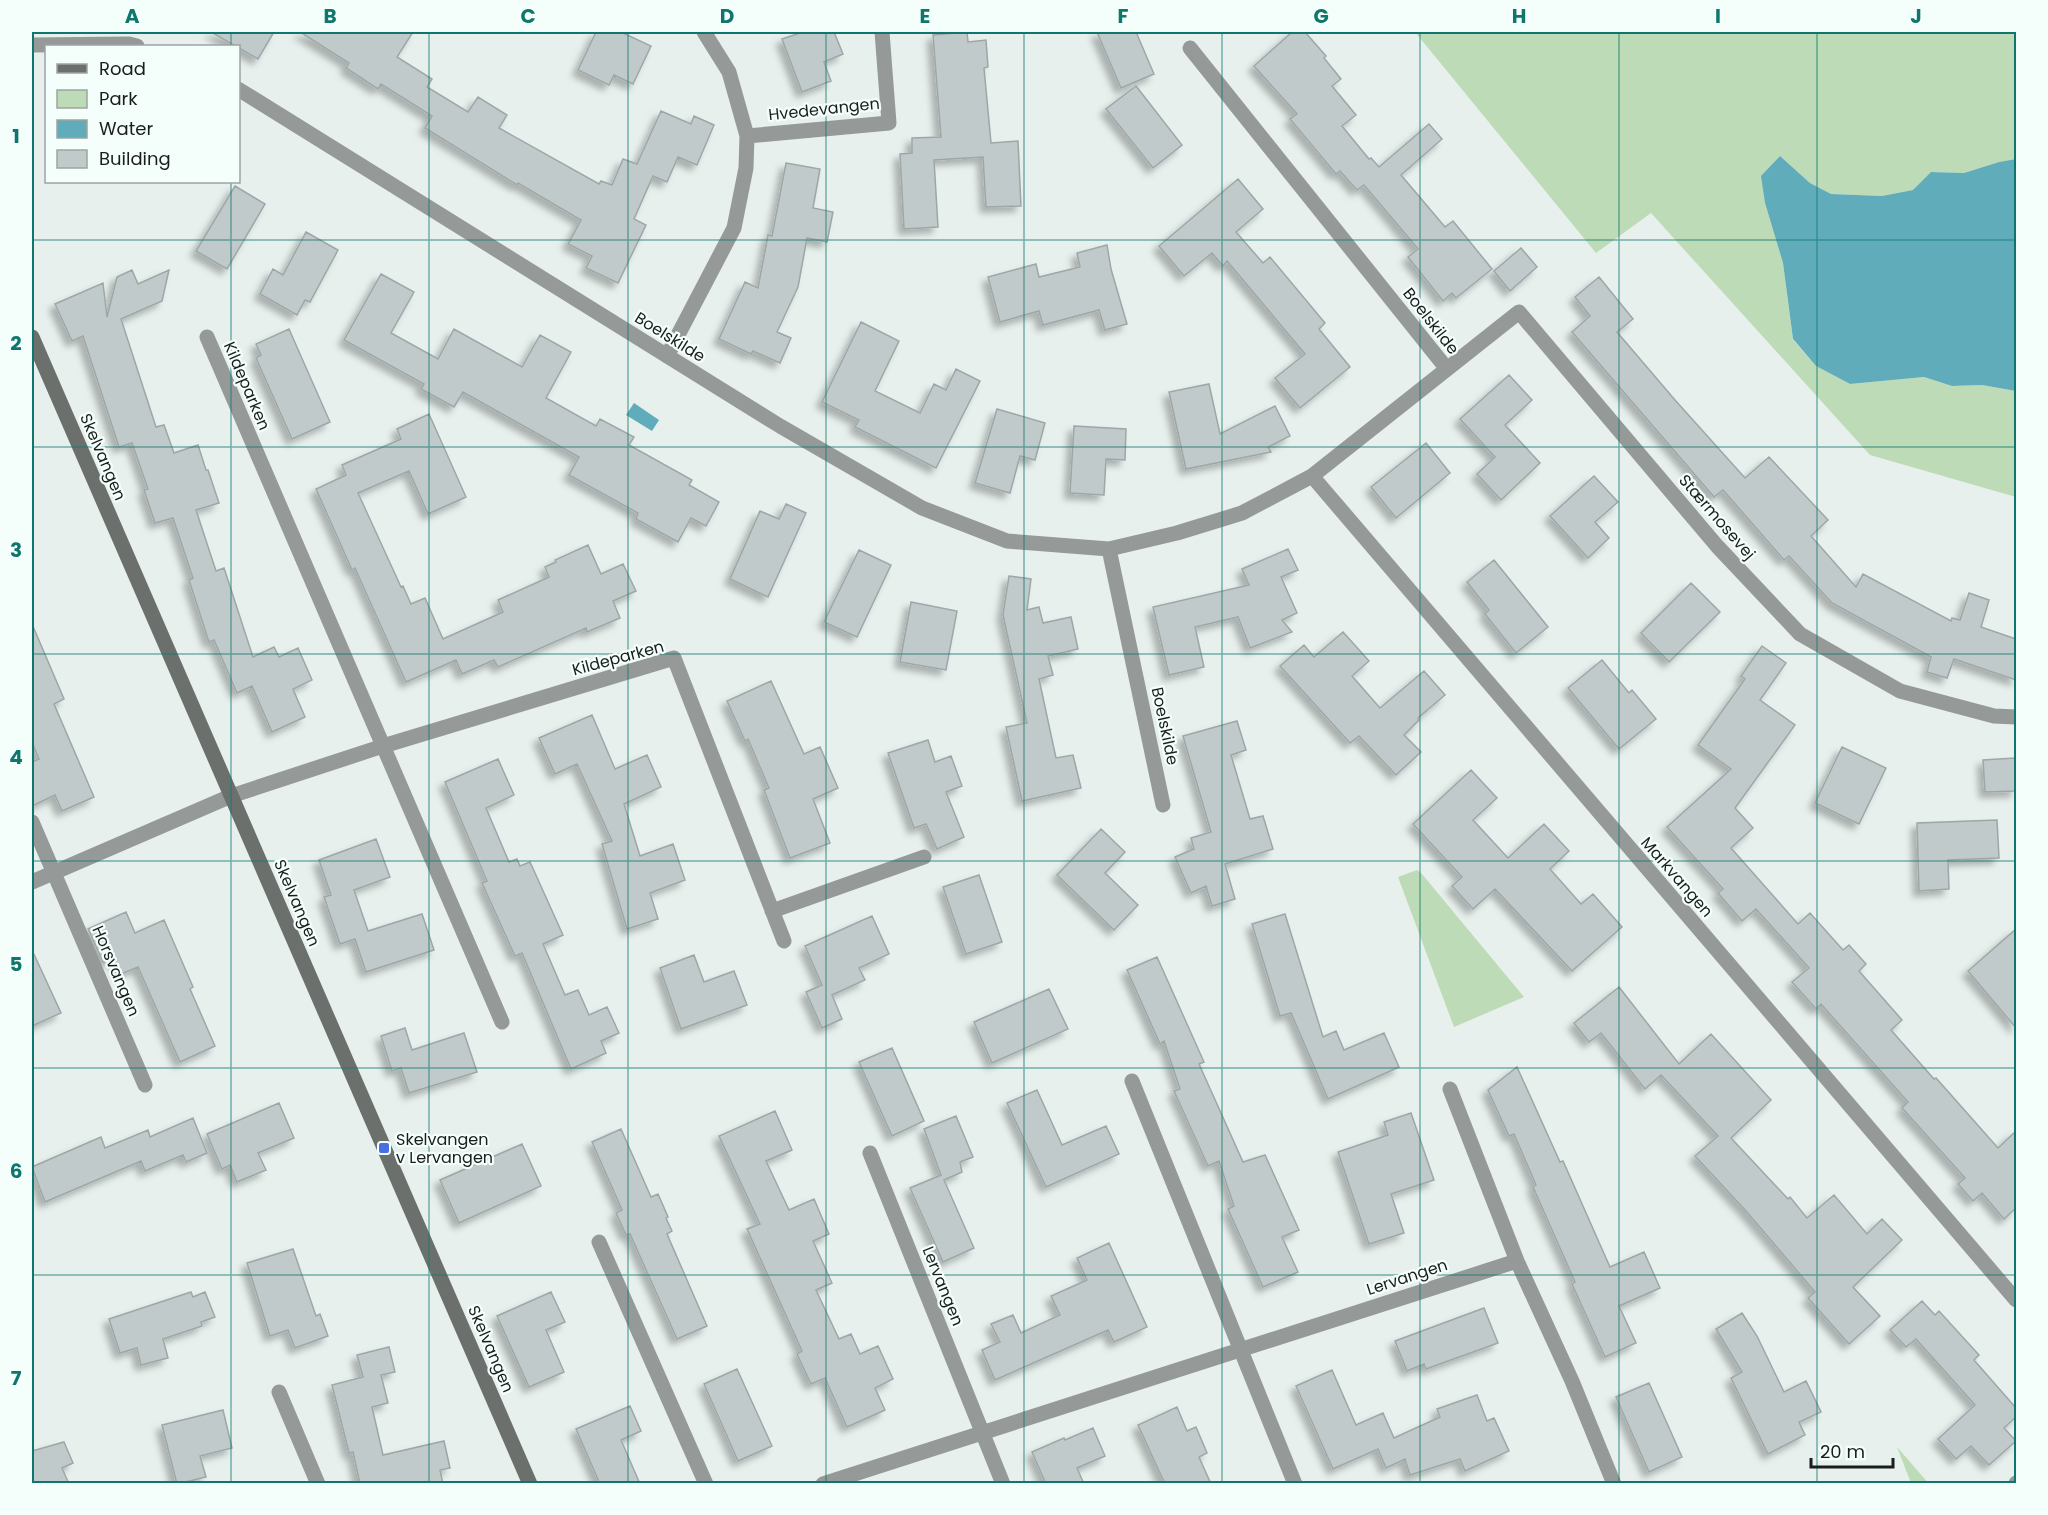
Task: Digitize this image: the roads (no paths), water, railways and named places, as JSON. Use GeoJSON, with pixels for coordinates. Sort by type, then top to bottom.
{"type":"FeatureCollection","features":[{"type":"Feature","properties":{"kind":"street","name":"Hvedevangen"},"geometry":{"type":"LineString","coordinates":[[667,356],[734,228],[746,168],[747,136],[729,72],[704,32]]}},
{"type":"Feature","properties":{"kind":"street","name":"Hvedevangen"},"geometry":{"type":"LineString","coordinates":[[747,136],[889,123],[882,32]]}},
{"type":"Feature","properties":{"kind":"street"},"geometry":{"type":"LineString","coordinates":[[32,45],[133,45]]}},
{"type":"Feature","properties":{"kind":"street","name":"Boelskilde"},"geometry":{"type":"LineString","coordinates":[[240,90],[780,426],[922,508],[1007,541],[1109,549],[1177,534],[1242,513],[1312,476],[1447,369],[1190,48]]}},
{"type":"Feature","properties":{"kind":"street","name":"Stærmosevej"},"geometry":{"type":"LineString","coordinates":[[1447,369],[1519,312],[1717,546],[1800,634],[1900,691],[1994,716],[2016,717]]}},
{"type":"Feature","properties":{"kind":"street","name":"Skelvangen"},"geometry":{"type":"LineString","coordinates":[[32,337],[530,1484]]}},
{"type":"Feature","properties":{"kind":"street","name":"Kildeparken"},"geometry":{"type":"LineString","coordinates":[[207,337],[502,1022]]}},
{"type":"Feature","properties":{"kind":"street","name":"Markvangen"},"geometry":{"type":"LineString","coordinates":[[1312,476],[2016,1300]]}},
{"type":"Feature","properties":{"kind":"street","name":"Boelskilde"},"geometry":{"type":"LineString","coordinates":[[1109,549],[1163,806]]}},
{"type":"Feature","properties":{"kind":"street","name":"Kildeparken"},"geometry":{"type":"LineString","coordinates":[[231,796],[383,746],[674,658],[784,941]]}},
{"type":"Feature","properties":{"kind":"street"},"geometry":{"type":"LineString","coordinates":[[32,882],[231,796]]}},
{"type":"Feature","properties":{"kind":"street","name":"Horsvangen"},"geometry":{"type":"LineString","coordinates":[[32,822],[145,1085]]}},
{"type":"Feature","properties":{"kind":"street"},"geometry":{"type":"LineString","coordinates":[[772,911],[924,858]]}},
{"type":"Feature","properties":{"kind":"street"},"geometry":{"type":"LineString","coordinates":[[1132,1081],[1295,1484]]}},
{"type":"Feature","properties":{"kind":"street"},"geometry":{"type":"LineString","coordinates":[[1450,1089],[1516,1261],[1572,1381],[1614,1484]]}},
{"type":"Feature","properties":{"kind":"street","name":"Lervangen"},"geometry":{"type":"LineString","coordinates":[[870,1153],[1003,1484]]}},
{"type":"Feature","properties":{"kind":"street"},"geometry":{"type":"LineString","coordinates":[[599,1242],[706,1484]]}},
{"type":"Feature","properties":{"kind":"street","name":"Lervangen"},"geometry":{"type":"LineString","coordinates":[[823,1484],[1516,1261]]}},
{"type":"Feature","properties":{"kind":"street"},"geometry":{"type":"LineString","coordinates":[[279,1392],[318,1484]]}},
{"type":"Feature","properties":{"kind":"water"},"geometry":{"type":"Polygon","coordinates":[[[1780,156],[1810,183],[1831,194],[1882,196],[1913,190],[1931,172],[1964,173],[2016,159],[2016,391],[1982,385],[1952,386],[1924,377],[1850,384],[1816,366],[1793,339],[1783,263],[1765,203],[1761,176],[1780,156]]]}},
{"type":"Feature","properties":{"kind":"water"},"geometry":{"type":"Polygon","coordinates":[[[634,403],[659,420],[652,431],[626,415],[634,403]]]}},
{"type":"Feature","properties":{"kind":"place","name":"Skelvangen v Lervangen"},"geometry":{"type":"Point","coordinates":[384,1148]}}]}
